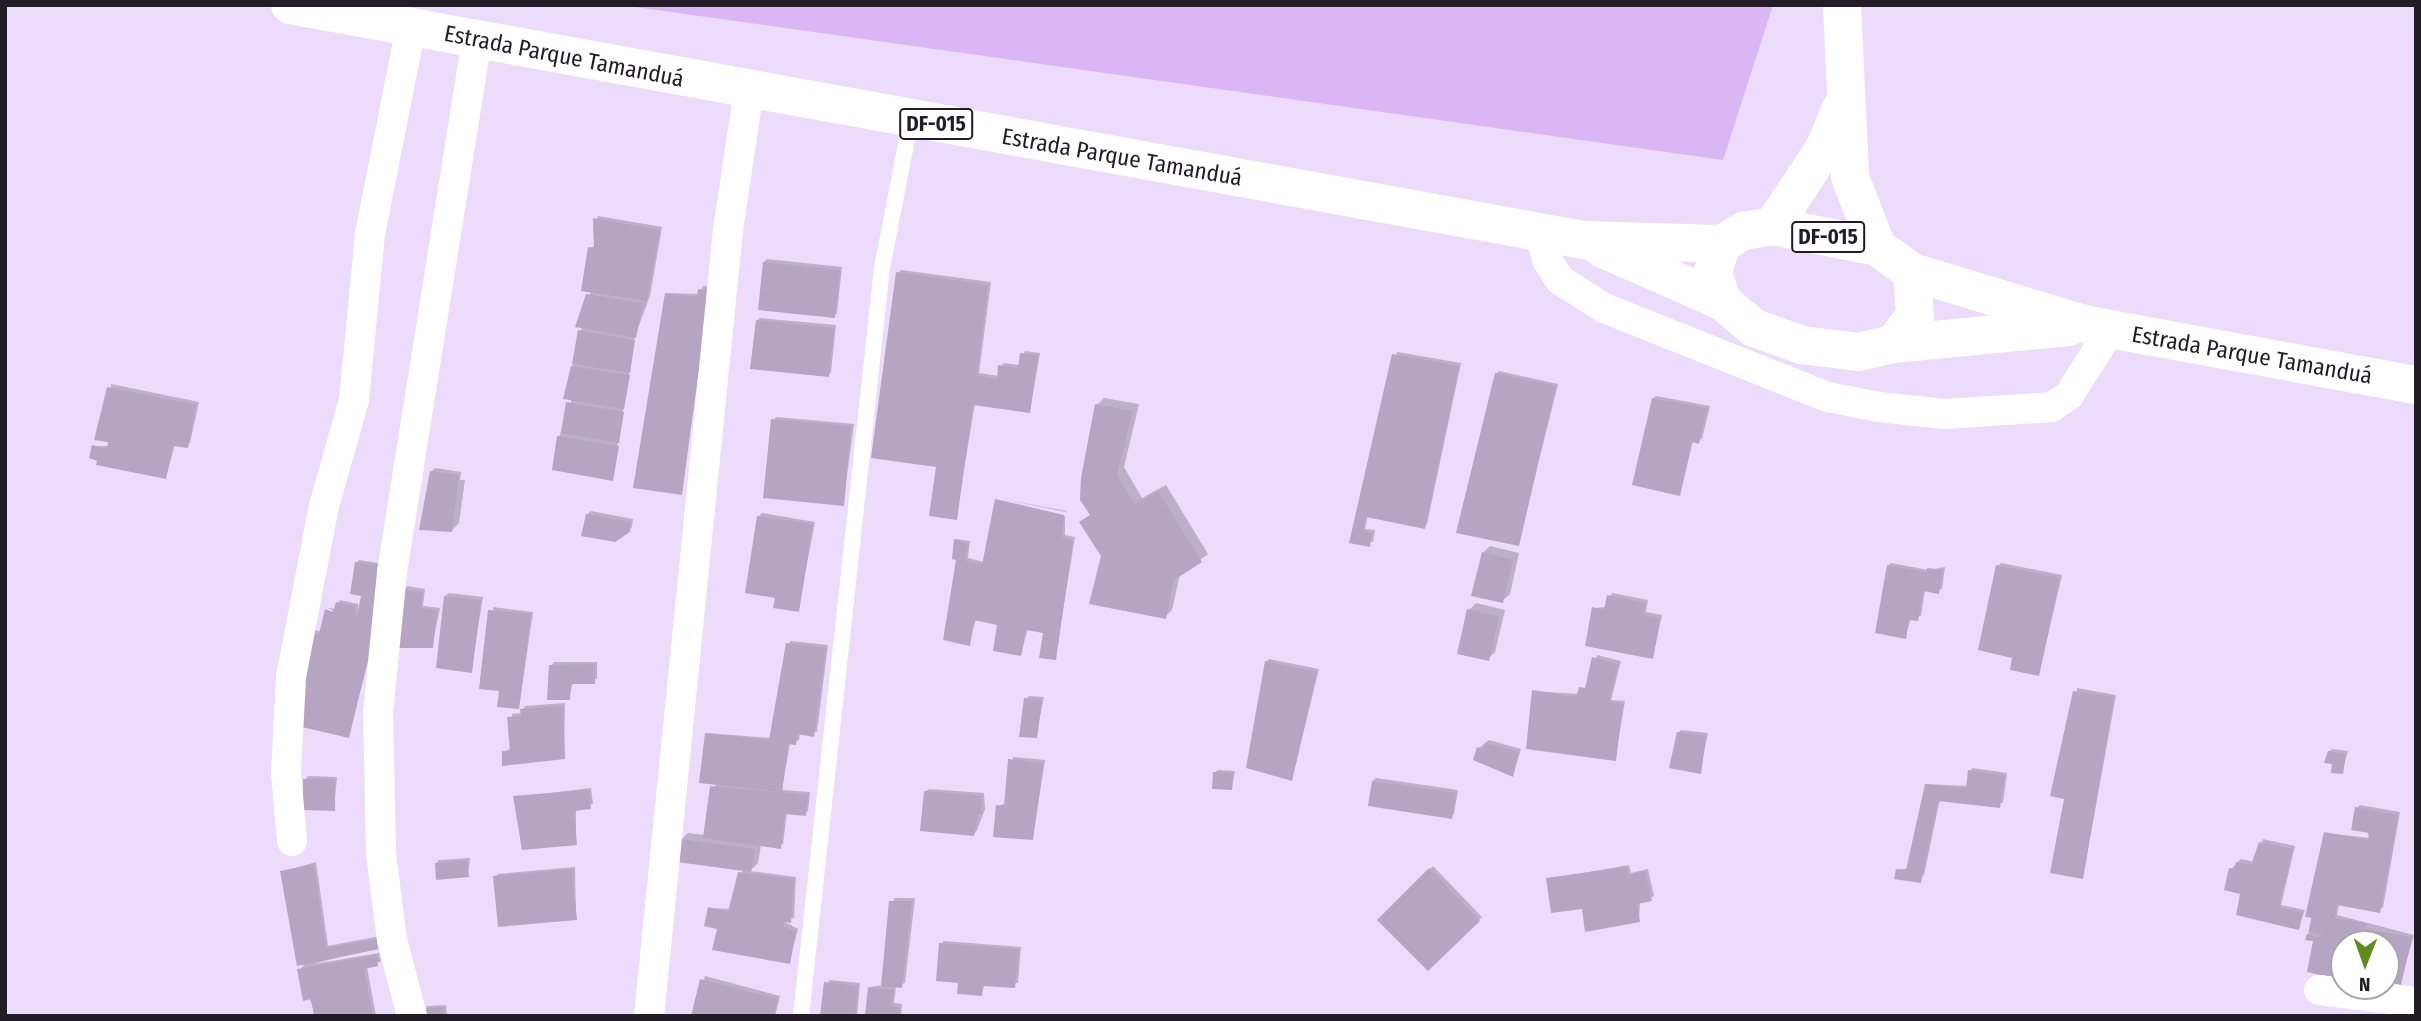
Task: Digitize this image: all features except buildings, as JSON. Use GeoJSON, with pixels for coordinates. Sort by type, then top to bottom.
{"type":"FeatureCollection","features":[{"type":"Feature","properties":{"kind":"main road","name":"Estrada Parque Tamanduá"},"geometry":{"type":"LineString","coordinates":[[289,5],[1540,233],[1583,240],[1722,244]]}},
{"type":"Feature","properties":{"kind":"main road"},"geometry":{"type":"LineString","coordinates":[[1842,5],[1843,103],[1850,177],[1877,247]]}},
{"type":"Feature","properties":{"kind":"main road"},"geometry":{"type":"LineString","coordinates":[[1773,226],[1825,147],[1843,103]]}},
{"type":"Feature","properties":{"kind":"main road","name":"DF-015"},"geometry":{"type":"LineString","coordinates":[[1722,244],[1743,231],[1773,226],[1877,247],[1912,272]]}},
{"type":"Feature","properties":{"kind":"main road","name":"Estrada Parque Tamanduá"},"geometry":{"type":"LineString","coordinates":[[1583,240],[1722,301]]}},
{"type":"Feature","properties":{"kind":"main road"},"geometry":{"type":"LineString","coordinates":[[1722,244],[1713,271],[1722,301]]}},
{"type":"Feature","properties":{"kind":"main road","name":"Estrada Parque Tamanduá"},"geometry":{"type":"LineString","coordinates":[[1912,272],[2099,327],[2416,385]]}},
{"type":"Feature","properties":{"kind":"main road"},"geometry":{"type":"LineString","coordinates":[[1893,344],[1915,316],[1912,272]]}},
{"type":"Feature","properties":{"kind":"main road","name":"DF-015"},"geometry":{"type":"LineString","coordinates":[[1722,301],[1754,328],[1802,345],[1858,352],[1893,344]]}},
{"type":"Feature","properties":{"kind":"main road","name":"Estrada Parque Tamanduá"},"geometry":{"type":"LineString","coordinates":[[1893,344],[2099,327]]}},
{"type":"Feature","properties":{"kind":"street"},"geometry":{"type":"LineString","coordinates":[[292,842],[286,773],[291,677],[324,506],[354,400],[370,234],[411,27]]}},
{"type":"Feature","properties":{"kind":"street"},"geometry":{"type":"LineString","coordinates":[[412,1016],[392,940],[381,853],[378,713],[392,572],[477,39]]}},
{"type":"Feature","properties":{"kind":"street"},"geometry":{"type":"LineString","coordinates":[[649,1016],[728,230],[749,90]]}},
{"type":"Feature","properties":{"kind":"street"},"geometry":{"type":"LineString","coordinates":[[1540,233],[1547,260],[1560,279],[1604,309],[1828,397],[1879,407],[1945,414],[2052,407],[2069,395],[2099,327]]}},
{"type":"Feature","properties":{"kind":"street"},"geometry":{"type":"LineString","coordinates":[[2319,990],[2416,1002]]}},
{"type":"Feature","properties":{"kind":"lane"},"geometry":{"type":"LineString","coordinates":[[800,1016],[882,268],[911,119]]}},
{"type":"Feature","properties":{"kind":"shaded area"},"geometry":{"type":"Polygon","coordinates":[[[621,5],[1773,5],[1723,160],[621,5]]]}}]}
